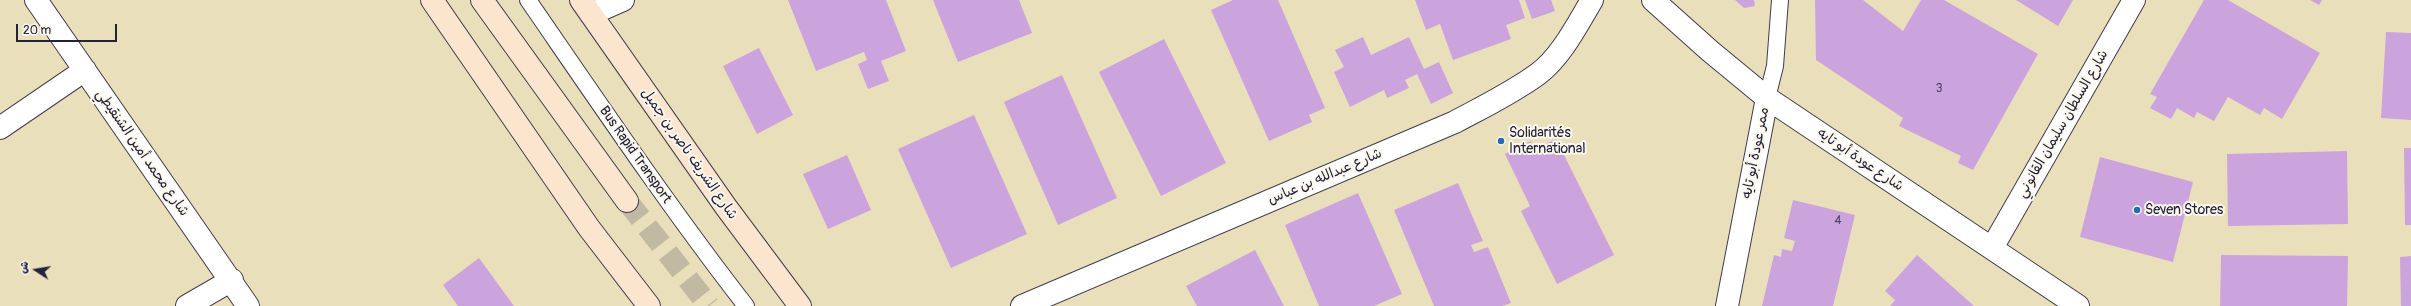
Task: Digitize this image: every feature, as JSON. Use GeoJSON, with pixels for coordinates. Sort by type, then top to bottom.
{"type":"FeatureCollection","features":[{"type":"Feature","properties":{"kind":"main road"},"geometry":{"type":"LineString","coordinates":[[432,0],[589,228],[649,306]]}},
{"type":"Feature","properties":{"kind":"main road"},"geometry":{"type":"LineString","coordinates":[[482,0],[627,201]]}},
{"type":"Feature","properties":{"kind":"main road","name":"شارع الشريف ناصر بن جميل"},"geometry":{"type":"LineString","coordinates":[[586,7],[726,207],[800,306]]}},
{"type":"Feature","properties":{"kind":"street","name":"شارع محمد أمين الشنقيطي"},"geometry":{"type":"LineString","coordinates":[[36,0],[232,280],[248,306]]}},
{"type":"Feature","properties":{"kind":"street"},"geometry":{"type":"LineString","coordinates":[[586,7],[623,0]]}},
{"type":"Feature","properties":{"kind":"street","name":"شارع عبدالله بن عباس"},"geometry":{"type":"LineString","coordinates":[[1022,306],[1455,122],[1501,98],[1539,73],[1569,40],[1592,0]]}},
{"type":"Feature","properties":{"kind":"street","name":"شارع عودة أبو تايه"},"geometry":{"type":"LineString","coordinates":[[1653,0],[1710,51],[1767,98],[2078,306]]}},
{"type":"Feature","properties":{"kind":"street","name":"شارع السلطان سليمان القانوني"},"geometry":{"type":"LineString","coordinates":[[1992,248],[2134,0]]}},
{"type":"Feature","properties":{"kind":"street"},"geometry":{"type":"LineString","coordinates":[[0,128],[85,70]]}},
{"type":"Feature","properties":{"kind":"street","name":"ممر عودة أبو تايه"},"geometry":{"type":"LineString","coordinates":[[1727,306],[1767,98]]}},
{"type":"Feature","properties":{"kind":"street"},"geometry":{"type":"LineString","coordinates":[[187,306],[232,280]]}},
{"type":"Feature","properties":{"kind":"lane","name":"Bus Rapid Transport"},"geometry":{"type":"LineString","coordinates":[[528,0],[626,143],[704,252],[746,306]]}},
{"type":"Feature","properties":{"kind":"lane","name":"ممر عودة أبو تايه"},"geometry":{"type":"LineString","coordinates":[[1767,98],[1775,66],[1780,0]]}},
{"type":"Feature","properties":{"kind":"building"},"geometry":{"type":"Polygon","coordinates":[[[788,0],[886,0],[906,51],[881,61],[889,81],[868,89],[858,64],[867,60],[864,52],[816,71],[788,0]]]}},
{"type":"Feature","properties":{"kind":"building"},"geometry":{"type":"Polygon","coordinates":[[[933,0],[1019,0],[1032,33],[958,62],[933,0]]]}},
{"type":"Feature","properties":{"kind":"building"},"geometry":{"type":"Polygon","coordinates":[[[1233,0],[1278,0],[1325,108],[1309,115],[1312,122],[1269,141],[1211,10],[1233,0]]]}},
{"type":"Feature","properties":{"kind":"building"},"geometry":{"type":"Polygon","coordinates":[[[1415,0],[1519,0],[1525,18],[1506,25],[1511,39],[1453,60],[1440,24],[1426,30],[1415,0]]]}},
{"type":"Feature","properties":{"kind":"building"},"geometry":{"type":"Polygon","coordinates":[[[1525,0],[1551,0],[1555,11],[1532,19],[1525,0]]]}},
{"type":"Feature","properties":{"kind":"building"},"geometry":{"type":"Polygon","coordinates":[[[1735,0],[1754,0],[1755,6],[1744,8],[1735,0]]]}},
{"type":"Feature","properties":{"kind":"building"},"geometry":{"type":"Polygon","coordinates":[[[1815,0],[1863,0],[1903,31],[1921,0],[1944,0],[2038,54],[1973,170],[1958,163],[1961,156],[1899,126],[1903,118],[1816,60],[1815,0]]]}},
{"type":"Feature","properties":{"kind":"building"},"geometry":{"type":"Polygon","coordinates":[[[2016,0],[2073,0],[2058,26],[2016,0]]]}},
{"type":"Feature","properties":{"kind":"building"},"geometry":{"type":"Polygon","coordinates":[[[2204,0],[2228,0],[2320,53],[2282,119],[2264,108],[2260,115],[2228,97],[2214,121],[2197,112],[2194,118],[2177,108],[2171,119],[2150,108],[2157,97],[2150,94],[2204,0]]]}},
{"type":"Feature","properties":{"kind":"building"},"geometry":{"type":"Polygon","coordinates":[[[2310,0],[2322,0],[2319,5],[2310,0]]]}},
{"type":"Feature","properties":{"kind":"building"},"geometry":{"type":"Polygon","coordinates":[[[2386,32],[2411,33],[2411,120],[2381,118],[2386,32]]]}},
{"type":"Feature","properties":{"kind":"building"},"geometry":{"type":"Polygon","coordinates":[[[1363,37],[1371,55],[1409,37],[1424,69],[1439,62],[1453,93],[1431,104],[1417,74],[1405,80],[1409,88],[1387,98],[1384,90],[1350,107],[1334,72],[1344,67],[1335,50],[1363,37]]]}},
{"type":"Feature","properties":{"kind":"building"},"geometry":{"type":"Polygon","coordinates":[[[1164,39],[1226,163],[1161,196],[1099,72],[1164,39]]]}},
{"type":"Feature","properties":{"kind":"building"},"geometry":{"type":"Polygon","coordinates":[[[759,48],[793,115],[757,134],[723,66],[759,48]]]}},
{"type":"Feature","properties":{"kind":"building"},"geometry":{"type":"Polygon","coordinates":[[[1062,75],[1117,198],[1058,225],[1004,102],[1062,75]]]}},
{"type":"Feature","properties":{"kind":"building"},"geometry":{"type":"Polygon","coordinates":[[[974,115],[1027,234],[951,268],[898,149],[974,115]]]}},
{"type":"Feature","properties":{"kind":"building"},"geometry":{"type":"Polygon","coordinates":[[[1556,139],[1614,255],[1557,284],[1521,211],[1530,206],[1505,154],[1531,141],[1535,149],[1556,139]]]}},
{"type":"Feature","properties":{"kind":"building"},"geometry":{"type":"Polygon","coordinates":[[[2404,148],[2411,148],[2411,225],[2405,225],[2404,148]]]}},
{"type":"Feature","properties":{"kind":"building"},"geometry":{"type":"Polygon","coordinates":[[[2347,151],[2348,224],[2228,226],[2227,154],[2347,151]]]}},
{"type":"Feature","properties":{"kind":"building"},"geometry":{"type":"Polygon","coordinates":[[[847,155],[871,210],[828,229],[803,174],[847,155]]]}},
{"type":"Feature","properties":{"kind":"building","name":"Seven Stores"},"geometry":{"type":"Polygon","coordinates":[[[2100,157],[2193,182],[2173,262],[2080,237],[2100,157]]]}},
{"type":"Feature","properties":{"kind":"building"},"geometry":{"type":"Polygon","coordinates":[[[1458,183],[1483,241],[1471,245],[1474,252],[1488,247],[1511,303],[1502,306],[1434,306],[1394,210],[1458,183]]]}},
{"type":"Feature","properties":{"kind":"building"},"geometry":{"type":"Polygon","coordinates":[[[1358,193],[1402,294],[1374,306],[1319,306],[1285,225],[1358,193]]]}},
{"type":"Feature","properties":{"kind":"building"},"geometry":{"type":"Polygon","coordinates":[[[1793,200],[1855,215],[1833,306],[1762,306],[1774,255],[1781,257],[1782,249],[1792,251],[1795,241],[1784,238],[1793,200]]]}},
{"type":"Feature","properties":{"kind":"building"},"geometry":{"type":"Polygon","coordinates":[[[1255,250],[1284,306],[1197,306],[1186,286],[1255,250]]]}},
{"type":"Feature","properties":{"kind":"building"},"geometry":{"type":"Polygon","coordinates":[[[1917,255],[1974,306],[1890,306],[1895,300],[1885,291],[1917,255]]]}},
{"type":"Feature","properties":{"kind":"building"},"geometry":{"type":"Polygon","coordinates":[[[2221,255],[2348,256],[2347,306],[2220,306],[2221,255]]]}},
{"type":"Feature","properties":{"kind":"building"},"geometry":{"type":"Polygon","coordinates":[[[2411,256],[2411,306],[2401,306],[2400,257],[2411,256]]]}},
{"type":"Feature","properties":{"kind":"building"},"geometry":{"type":"Polygon","coordinates":[[[479,258],[514,306],[458,306],[443,285],[479,258]]]}},
{"type":"Feature","properties":{"kind":"tunnel"},"geometry":{"type":"LineString","coordinates":[[627,201],[709,306]]}},
{"type":"Feature","properties":{"kind":"place","name":"Solidarités International"},"geometry":{"type":"Point","coordinates":[1501,141]}},
{"type":"Feature","properties":{"kind":"place","name":"Seven Stores"},"geometry":{"type":"Point","coordinates":[2137,210]}}]}
